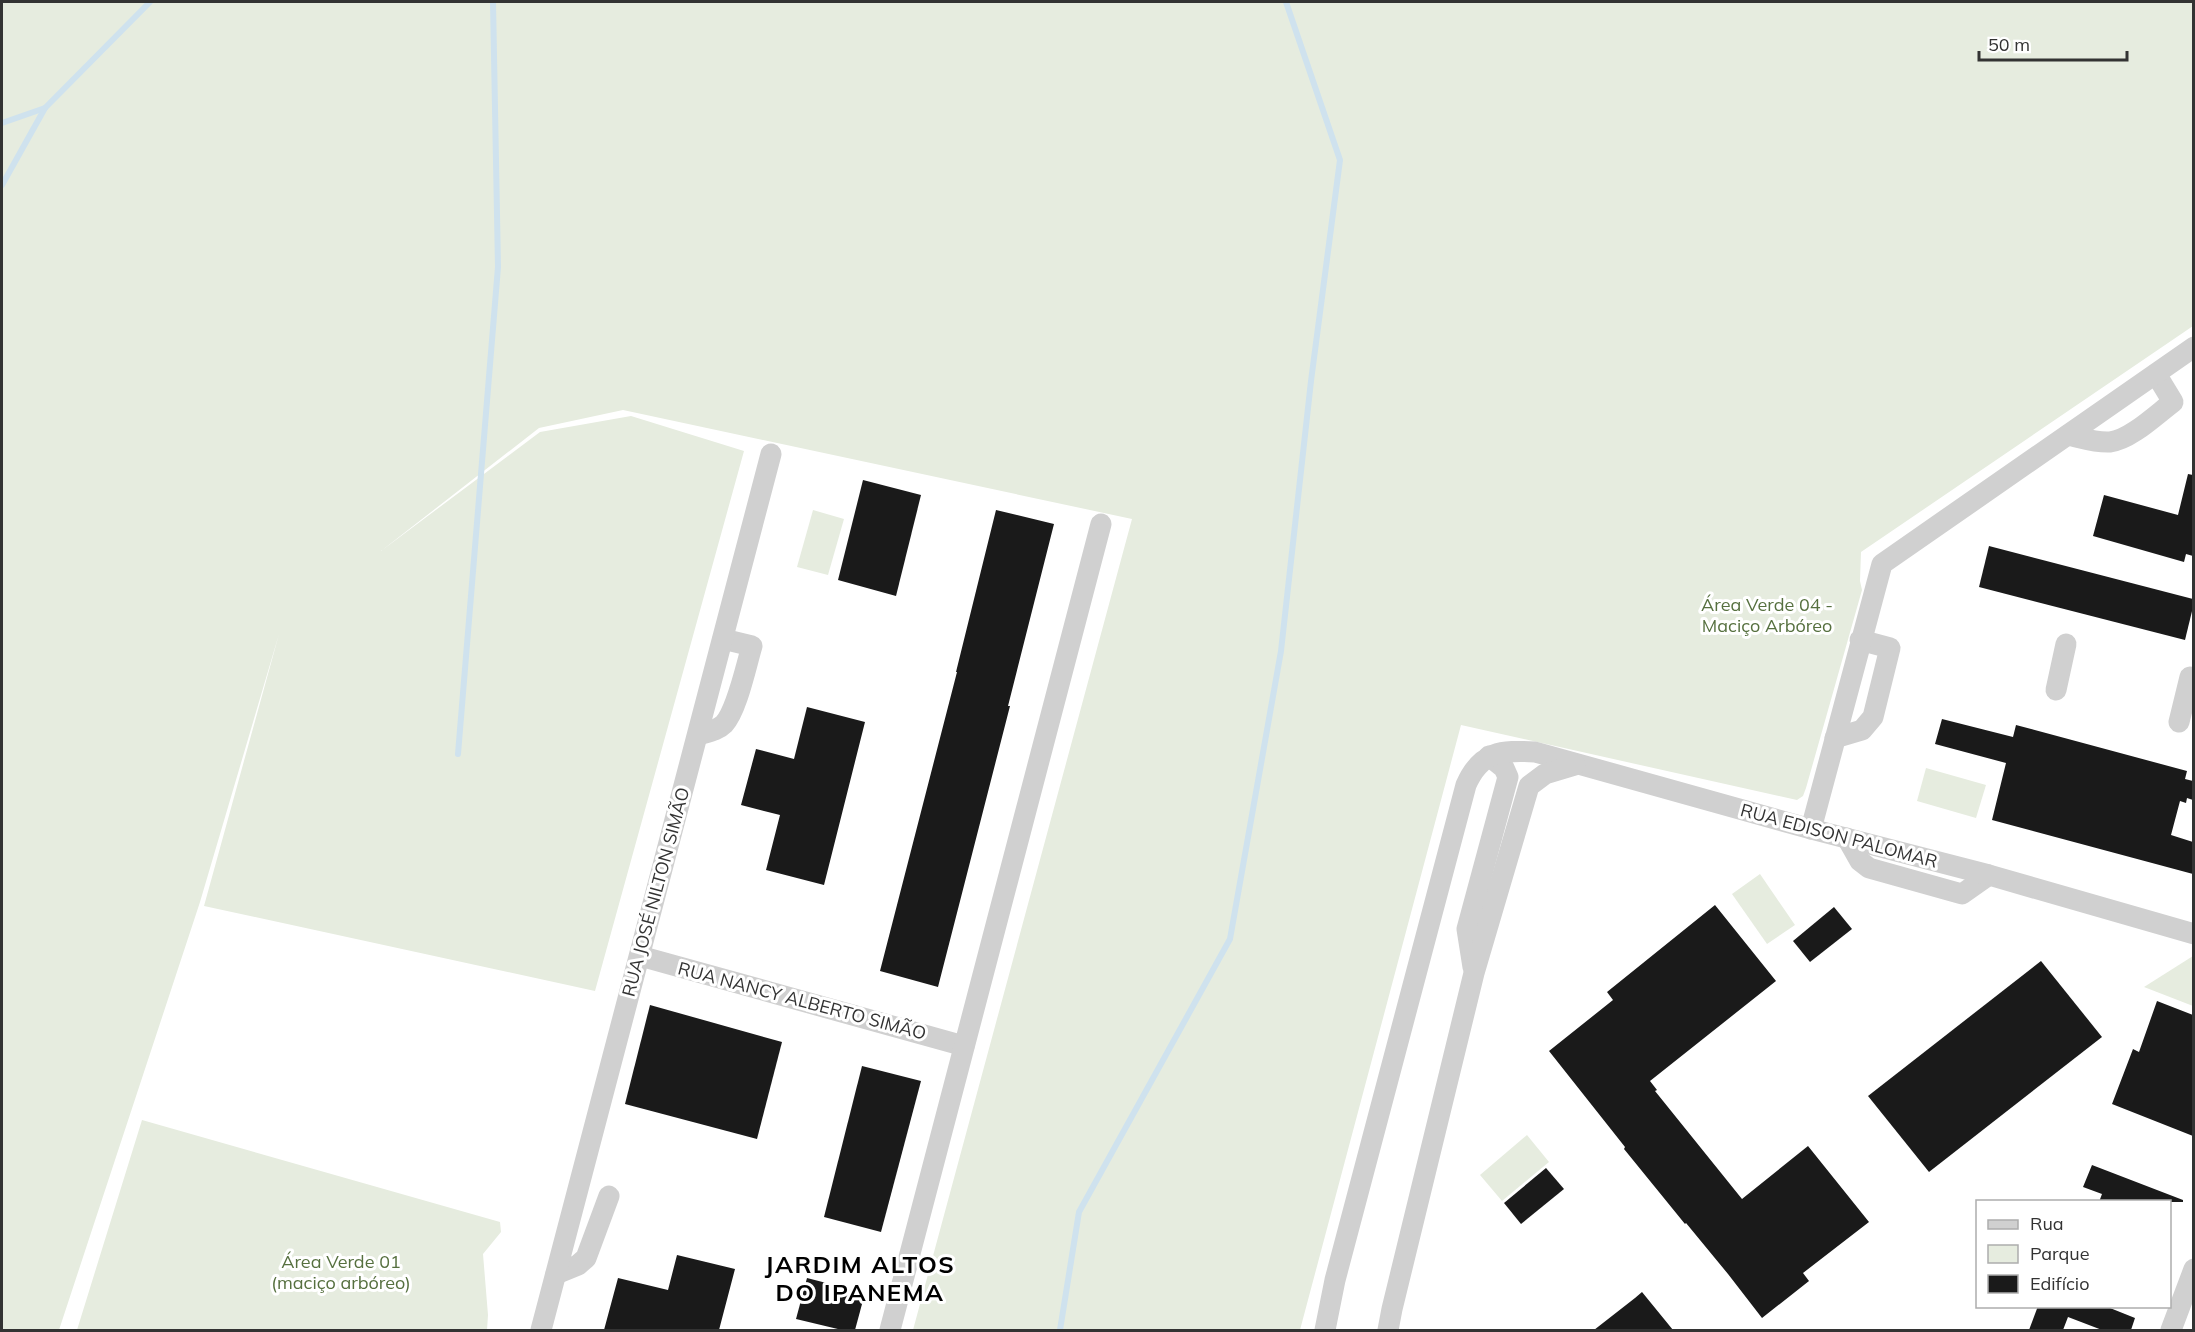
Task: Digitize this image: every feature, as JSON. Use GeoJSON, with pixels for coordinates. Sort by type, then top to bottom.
{"type":"FeatureCollection","features":[{"type":"Feature","properties":{"kind":"street"},"geometry":{"type":"LineString","coordinates":[[1811,829],[1882,564],[2193,347]]}},
{"type":"Feature","properties":{"kind":"street"},"geometry":{"type":"LineString","coordinates":[[2068,435],[2101,442],[2112,442],[2124,438],[2173,402],[2156,374]]}},
{"type":"Feature","properties":{"kind":"street","name":"RUA JOSÉ NILTON SIMÃO"},"geometry":{"type":"LineString","coordinates":[[541,1330],[771,454]]}},
{"type":"Feature","properties":{"kind":"street"},"geometry":{"type":"LineString","coordinates":[[890,1330],[1101,524]]}},
{"type":"Feature","properties":{"kind":"street"},"geometry":{"type":"LineString","coordinates":[[698,735],[723,725],[731,714],[752,646],[723,639]]}},
{"type":"Feature","properties":{"kind":"street"},"geometry":{"type":"LineString","coordinates":[[1835,738],[1862,730],[1874,717],[1890,648],[1860,640]]}},
{"type":"Feature","properties":{"kind":"street"},"geometry":{"type":"LineString","coordinates":[[2056,690],[2066,644]]}},
{"type":"Feature","properties":{"kind":"street"},"geometry":{"type":"LineString","coordinates":[[2179,722],[2190,677]]}},
{"type":"Feature","properties":{"kind":"street","name":"RUA EDISON PALOMAR"},"geometry":{"type":"LineString","coordinates":[[1489,756],[1519,751],[1535,752],[1811,829],[1989,875],[2192,933]]}},
{"type":"Feature","properties":{"kind":"street"},"geometry":{"type":"LineString","coordinates":[[1325,1330],[1335,1280],[1466,784],[1478,763],[1489,756],[1504,768],[1508,777],[1467,929],[1474,973]]}},
{"type":"Feature","properties":{"kind":"street"},"geometry":{"type":"LineString","coordinates":[[1388,1330],[1474,973],[1529,786],[1545,774],[1576,764]]}},
{"type":"Feature","properties":{"kind":"street","name":"RUA NANCY ALBERTO SIMÃO"},"geometry":{"type":"LineString","coordinates":[[639,956],[964,1046]]}},
{"type":"Feature","properties":{"kind":"street"},"geometry":{"type":"LineString","coordinates":[[556,1274],[578,1265],[586,1258],[609,1196]]}},
{"type":"Feature","properties":{"kind":"street"},"geometry":{"type":"LineString","coordinates":[[2171,1330],[2193,1269]]}},
{"type":"Feature","properties":{"kind":"green space","name":"Área Verde 04 - Maciço Arbóreo"},"geometry":{"type":"Polygon","coordinates":[[[2,2],[2193,2],[2193,326],[1861,552],[1862,590],[1806,788],[1803,796],[1797,800],[1461,725],[1300,1330],[913,1330],[1132,519],[623,410],[539,428],[381,551],[540,432],[631,416],[744,451],[595,991],[204,906],[279,634],[200,902],[59,1330],[2,1330],[2,2]]]}},
{"type":"Feature","properties":{"kind":"green space"},"geometry":{"type":"Polygon","coordinates":[[[813,510],[844,519],[828,575],[797,567],[813,510]]]}},
{"type":"Feature","properties":{"kind":"green space"},"geometry":{"type":"Polygon","coordinates":[[[1926,768],[1986,785],[1976,818],[1917,801],[1926,768]]]}},
{"type":"Feature","properties":{"kind":"green space"},"geometry":{"type":"Polygon","coordinates":[[[1760,874],[1795,925],[1767,944],[1732,894],[1760,874]]]}},
{"type":"Feature","properties":{"kind":"green space"},"geometry":{"type":"Polygon","coordinates":[[[2193,956],[2193,1006],[2144,987],[2193,956]]]}},
{"type":"Feature","properties":{"kind":"green space","name":"Área Verde 01 (maciço arbóreo)"},"geometry":{"type":"Polygon","coordinates":[[[142,1120],[500,1222],[501,1232],[483,1254],[487,1330],[77,1330],[142,1120]]]}},
{"type":"Feature","properties":{"kind":"green space"},"geometry":{"type":"Polygon","coordinates":[[[1527,1135],[1549,1162],[1502,1201],[1480,1175],[1527,1135]]]}},
{"type":"Feature","properties":{"kind":"building"},"geometry":{"type":"Polygon","coordinates":[[[2188,474],[2193,475],[2193,556],[2186,554],[2184,562],[2093,536],[2104,495],[2178,515],[2188,474]]]}},
{"type":"Feature","properties":{"kind":"building"},"geometry":{"type":"Polygon","coordinates":[[[863,480],[921,495],[896,596],[838,580],[863,480]]]}},
{"type":"Feature","properties":{"kind":"building"},"geometry":{"type":"Polygon","coordinates":[[[996,510],[1054,524],[938,987],[880,971],[996,510]]]}},
{"type":"Feature","properties":{"kind":"building"},"geometry":{"type":"Polygon","coordinates":[[[1989,546],[2193,599],[2185,640],[1979,587],[1989,546]]]}},
{"type":"Feature","properties":{"kind":"building"},"geometry":{"type":"Polygon","coordinates":[[[807,707],[865,722],[824,885],[766,870],[780,815],[741,805],[756,749],[794,759],[807,707]]]}},
{"type":"Feature","properties":{"kind":"building"},"geometry":{"type":"Polygon","coordinates":[[[1942,719],[2013,737],[2016,725],[2187,771],[2185,779],[2193,781],[2193,800],[2187,798],[2186,803],[2180,801],[2171,835],[2193,842],[2193,874],[1992,820],[2006,763],[1935,744],[1942,719]]]}},
{"type":"Feature","properties":{"kind":"building"},"geometry":{"type":"Polygon","coordinates":[[[1715,905],[1776,981],[1650,1081],[1657,1090],[1655,1091],[1742,1199],[1808,1146],[1869,1222],[1803,1273],[1809,1281],[1762,1318],[1624,1149],[1625,1147],[1549,1051],[1613,1000],[1607,992],[1715,905]]]}},
{"type":"Feature","properties":{"kind":"building"},"geometry":{"type":"Polygon","coordinates":[[[1834,907],[1852,929],[1810,962],[1793,941],[1834,907]]]}},
{"type":"Feature","properties":{"kind":"building"},"geometry":{"type":"Polygon","coordinates":[[[2041,961],[2102,1037],[1929,1172],[1868,1096],[2041,961]]]}},
{"type":"Feature","properties":{"kind":"building"},"geometry":{"type":"Polygon","coordinates":[[[2157,1001],[2193,1015],[2193,1136],[2112,1104],[2133,1049],[2139,1052],[2157,1001]]]}},
{"type":"Feature","properties":{"kind":"building"},"geometry":{"type":"Polygon","coordinates":[[[650,1005],[782,1042],[757,1139],[625,1104],[650,1005]]]}},
{"type":"Feature","properties":{"kind":"building"},"geometry":{"type":"Polygon","coordinates":[[[862,1066],[921,1081],[881,1232],[824,1217],[862,1066]]]}},
{"type":"Feature","properties":{"kind":"building"},"geometry":{"type":"Polygon","coordinates":[[[2092,1165],[2183,1200],[2183,1202],[2100,1200],[2102,1194],[2083,1187],[2092,1165]]]}},
{"type":"Feature","properties":{"kind":"building"},"geometry":{"type":"Polygon","coordinates":[[[1546,1168],[1564,1189],[1521,1224],[1504,1203],[1546,1168]]]}},
{"type":"Feature","properties":{"kind":"building"},"geometry":{"type":"Polygon","coordinates":[[[677,1255],[735,1269],[719,1330],[604,1330],[618,1278],[668,1290],[677,1255]]]}},
{"type":"Feature","properties":{"kind":"building"},"geometry":{"type":"Polygon","coordinates":[[[807,1278],[865,1293],[855,1330],[842,1330],[796,1319],[807,1278]]]}},
{"type":"Feature","properties":{"kind":"building"},"geometry":{"type":"Polygon","coordinates":[[[1642,1292],[1673,1330],[1594,1330],[1635,1298],[1642,1292]]]}},
{"type":"Feature","properties":{"kind":"building"},"geometry":{"type":"Polygon","coordinates":[[[2037,1308],[2110,1308],[2135,1318],[2131,1330],[2102,1330],[2068,1317],[2063,1330],[2029,1330],[2037,1308]]]}},
{"type":"Feature","properties":{"kind":"waterway"},"geometry":{"type":"LineString","coordinates":[[2,185],[45,108],[150,2]]}},
{"type":"Feature","properties":{"kind":"waterway"},"geometry":{"type":"LineString","coordinates":[[458,754],[498,267],[493,2]]}},
{"type":"Feature","properties":{"kind":"waterway"},"geometry":{"type":"LineString","coordinates":[[1060,1330],[1079,1212],[1230,939],[1281,651],[1311,381],[1340,160],[1286,2]]}},
{"type":"Feature","properties":{"kind":"waterway"},"geometry":{"type":"LineString","coordinates":[[2,123],[45,108]]}},
{"type":"Feature","properties":{"kind":"district","name":"JARDIM ALTOS DO IPANEMA"},"geometry":{"type":"Point","coordinates":[860,1279]}}]}
